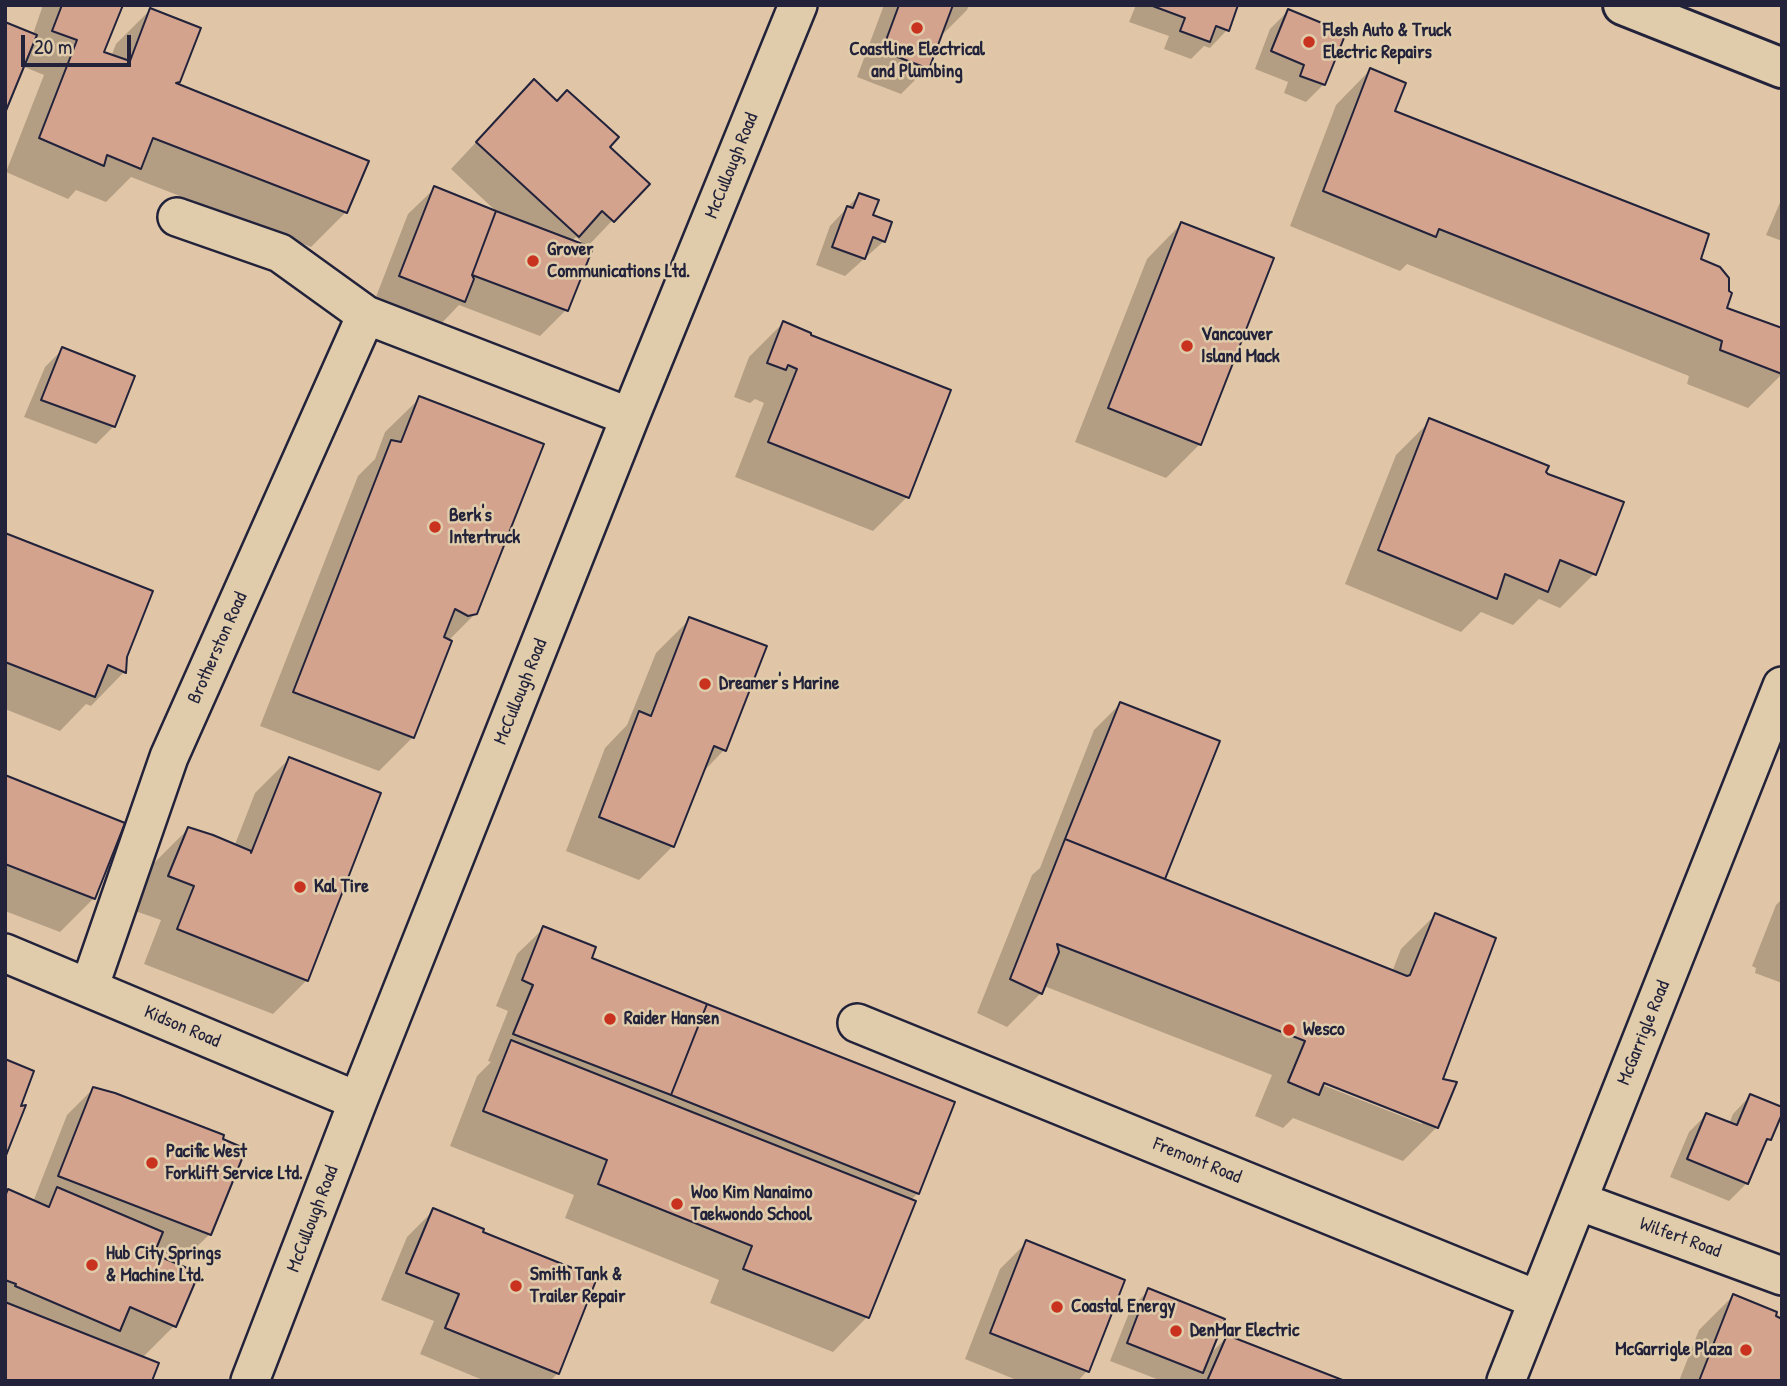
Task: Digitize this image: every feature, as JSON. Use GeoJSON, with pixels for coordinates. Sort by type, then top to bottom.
{"type":"FeatureCollection","features":[{"type":"Feature","properties":{"kind":"street","name":"McCullough Road"},"geometry":{"type":"LineString","coordinates":[[250,1381],[358,1101],[630,417],[798,5]]}},
{"type":"Feature","properties":{"kind":"street"},"geometry":{"type":"LineString","coordinates":[[1623,5],[1782,68]]}},
{"type":"Feature","properties":{"kind":"street"},"geometry":{"type":"LineString","coordinates":[[177,216],[280,253],[366,314],[630,417]]}},
{"type":"Feature","properties":{"kind":"street","name":"Brotherston Road"},"geometry":{"type":"LineString","coordinates":[[89,988],[169,757],[366,314]]}},
{"type":"Feature","properties":{"kind":"street","name":"McGarrigle Road"},"geometry":{"type":"LineString","coordinates":[[1506,1381],[1782,686]]}},
{"type":"Feature","properties":{"kind":"street","name":"Kidson Road"},"geometry":{"type":"LineString","coordinates":[[5,953],[358,1101]]}},
{"type":"Feature","properties":{"kind":"street","name":"Fremont Road"},"geometry":{"type":"LineString","coordinates":[[856,1023],[1538,1300]]}},
{"type":"Feature","properties":{"kind":"street","name":"Wilfert Road"},"geometry":{"type":"LineString","coordinates":[[1578,1201],[1782,1276]]}},
{"type":"Feature","properties":{"kind":"building"},"geometry":{"type":"Polygon","coordinates":[[[62,5],[123,5],[104,52],[130,61],[150,8],[201,28],[180,82],[176,83],[369,161],[347,213],[153,138],[141,169],[107,155],[104,166],[39,138],[77,40],[52,31],[62,5]]]}},
{"type":"Feature","properties":{"kind":"building","name":"Coastline Electrical and Plumbing"},"geometry":{"type":"Polygon","coordinates":[[[899,5],[953,5],[929,69],[882,51],[899,5]]]}},
{"type":"Feature","properties":{"kind":"building"},"geometry":{"type":"Polygon","coordinates":[[[1150,5],[1238,5],[1229,31],[1216,26],[1210,42],[1180,31],[1185,18],[1150,5]]]}},
{"type":"Feature","properties":{"kind":"building","name":"Flesh Auto & Truck Electric Repairs"},"geometry":{"type":"Polygon","coordinates":[[[1288,9],[1346,33],[1325,85],[1300,76],[1304,65],[1271,51],[1288,9]]]}},
{"type":"Feature","properties":{"kind":"building"},"geometry":{"type":"Polygon","coordinates":[[[5,22],[37,35],[5,113],[5,22]]]}},
{"type":"Feature","properties":{"kind":"building"},"geometry":{"type":"Polygon","coordinates":[[[1370,68],[1406,83],[1395,111],[1709,234],[1701,259],[1720,267],[1729,278],[1729,291],[1732,293],[1727,308],[1782,328],[1782,374],[1720,350],[1722,341],[1677,323],[1439,229],[1436,237],[1323,191],[1370,68]]]}},
{"type":"Feature","properties":{"kind":"building"},"geometry":{"type":"Polygon","coordinates":[[[534,79],[557,101],[567,90],[619,137],[610,147],[650,184],[614,222],[602,211],[579,237],[476,142],[534,79]]]}},
{"type":"Feature","properties":{"kind":"building"},"geometry":{"type":"Polygon","coordinates":[[[434,186],[496,211],[465,302],[399,276],[434,186]]]}},
{"type":"Feature","properties":{"kind":"building"},"geometry":{"type":"Polygon","coordinates":[[[859,193],[879,200],[873,215],[892,222],[885,242],[873,237],[865,259],[832,247],[847,206],[853,208],[859,193]]]}},
{"type":"Feature","properties":{"kind":"building","name":"Grover Communications Ltd."},"geometry":{"type":"Polygon","coordinates":[[[496,211],[593,248],[568,311],[472,275],[496,211]]]}},
{"type":"Feature","properties":{"kind":"building","name":"Vancouver Island Mack"},"geometry":{"type":"Polygon","coordinates":[[[1181,222],[1274,258],[1201,445],[1108,408],[1181,222]]]}},
{"type":"Feature","properties":{"kind":"building"},"geometry":{"type":"Polygon","coordinates":[[[783,321],[811,335],[951,390],[909,498],[768,442],[797,369],[788,365],[786,370],[767,363],[783,321]]]}},
{"type":"Feature","properties":{"kind":"building"},"geometry":{"type":"Polygon","coordinates":[[[62,347],[135,376],[115,427],[41,400],[62,347]]]}},
{"type":"Feature","properties":{"kind":"building","name":"Berk's Intertruck"},"geometry":{"type":"Polygon","coordinates":[[[419,396],[544,444],[477,614],[468,616],[455,609],[444,637],[452,641],[414,738],[293,692],[391,440],[401,442],[419,396]]]}},
{"type":"Feature","properties":{"kind":"building"},"geometry":{"type":"Polygon","coordinates":[[[1429,418],[1549,466],[1546,472],[1548,474],[1624,502],[1596,575],[1560,560],[1548,592],[1505,574],[1497,599],[1378,550],[1429,418]]]}},
{"type":"Feature","properties":{"kind":"building"},"geometry":{"type":"Polygon","coordinates":[[[5,533],[153,591],[127,657],[126,673],[108,665],[95,697],[5,662],[5,533]]]}},
{"type":"Feature","properties":{"kind":"building"},"geometry":{"type":"Polygon","coordinates":[[[689,617],[767,646],[726,751],[714,746],[674,847],[599,817],[639,711],[651,716],[689,617]]]}},
{"type":"Feature","properties":{"kind":"building"},"geometry":{"type":"Polygon","coordinates":[[[1120,702],[1220,741],[1165,879],[1065,839],[1120,702]]]}},
{"type":"Feature","properties":{"kind":"building"},"geometry":{"type":"Polygon","coordinates":[[[289,757],[381,793],[308,981],[177,929],[194,886],[168,876],[188,827],[213,835],[251,853],[289,757]]]}},
{"type":"Feature","properties":{"kind":"building"},"geometry":{"type":"Polygon","coordinates":[[[5,775],[125,823],[95,899],[5,864],[5,775]]]}},
{"type":"Feature","properties":{"kind":"building"},"geometry":{"type":"Polygon","coordinates":[[[1065,839],[1407,976],[1410,975],[1435,913],[1496,938],[1443,1079],[1457,1082],[1438,1128],[1324,1083],[1319,1095],[1288,1082],[1305,1041],[1057,944],[1059,952],[1042,994],[1010,979],[1065,839]]]}},
{"type":"Feature","properties":{"kind":"building","name":"Raider Hansen"},"geometry":{"type":"Polygon","coordinates":[[[543,926],[596,947],[592,958],[707,1004],[671,1095],[513,1034],[533,985],[522,980],[543,926]]]}},
{"type":"Feature","properties":{"kind":"building"},"geometry":{"type":"Polygon","coordinates":[[[707,1004],[955,1102],[919,1194],[671,1095],[707,1004]]]}},
{"type":"Feature","properties":{"kind":"building"},"geometry":{"type":"Polygon","coordinates":[[[511,1040],[916,1201],[869,1318],[743,1269],[752,1246],[598,1184],[607,1160],[483,1111],[511,1040]]]}},
{"type":"Feature","properties":{"kind":"building"},"geometry":{"type":"Polygon","coordinates":[[[5,1059],[34,1071],[21,1106],[26,1105],[5,1158],[5,1059]]]}},
{"type":"Feature","properties":{"kind":"building","name":"Pacific West Forklift Service Ltd."},"geometry":{"type":"Polygon","coordinates":[[[93,1087],[224,1135],[223,1139],[246,1149],[211,1235],[58,1176],[93,1087]]]}},
{"type":"Feature","properties":{"kind":"building"},"geometry":{"type":"Polygon","coordinates":[[[1750,1094],[1782,1107],[1782,1114],[1771,1140],[1767,1139],[1748,1184],[1687,1159],[1706,1113],[1737,1125],[1750,1094]]]}},
{"type":"Feature","properties":{"kind":"building","name":"Hub City Springs & Machine Ltd."},"geometry":{"type":"Polygon","coordinates":[[[57,1187],[163,1232],[154,1254],[199,1273],[176,1327],[130,1307],[120,1331],[5,1280],[5,1196],[8,1189],[49,1207],[57,1187]]]}},
{"type":"Feature","properties":{"kind":"building","name":"Smith Tank & Trailer Repair"},"geometry":{"type":"Polygon","coordinates":[[[433,1208],[484,1229],[483,1232],[597,1278],[559,1374],[445,1328],[459,1294],[406,1273],[433,1208]]]}},
{"type":"Feature","properties":{"kind":"building","name":"Coastal Energy"},"geometry":{"type":"Polygon","coordinates":[[[1026,1240],[1125,1280],[1089,1372],[990,1333],[1026,1240]]]}},
{"type":"Feature","properties":{"kind":"building","name":"DenMar Electric"},"geometry":{"type":"Polygon","coordinates":[[[1148,1288],[1225,1319],[1203,1373],[1127,1343],[1148,1288]]]}},
{"type":"Feature","properties":{"kind":"building","name":"McGarrigle Plaza"},"geometry":{"type":"Polygon","coordinates":[[[1733,1294],[1777,1312],[1776,1316],[1782,1319],[1782,1381],[1699,1381],[1733,1294]]]}},
{"type":"Feature","properties":{"kind":"building"},"geometry":{"type":"Polygon","coordinates":[[[5,1302],[159,1363],[152,1381],[5,1381],[5,1302]]]}},
{"type":"Feature","properties":{"kind":"building"},"geometry":{"type":"Polygon","coordinates":[[[1227,1335],[1345,1381],[1207,1381],[1227,1335]]]}},
{"type":"Feature","properties":{"kind":"place","name":"Coastline Electrical and Plumbing"},"geometry":{"type":"Point","coordinates":[917,28]}},
{"type":"Feature","properties":{"kind":"place","name":"Flesh Auto & Truck Electric Repairs"},"geometry":{"type":"Point","coordinates":[1309,42]}},
{"type":"Feature","properties":{"kind":"place","name":"Grover Communications Ltd."},"geometry":{"type":"Point","coordinates":[533,261]}},
{"type":"Feature","properties":{"kind":"place","name":"Vancouver Island Mack"},"geometry":{"type":"Point","coordinates":[1187,346]}},
{"type":"Feature","properties":{"kind":"place","name":"Berk's Intertruck"},"geometry":{"type":"Point","coordinates":[435,527]}},
{"type":"Feature","properties":{"kind":"place","name":"Dreamer's Marine"},"geometry":{"type":"Point","coordinates":[705,684]}},
{"type":"Feature","properties":{"kind":"place","name":"Kal Tire"},"geometry":{"type":"Point","coordinates":[300,887]}},
{"type":"Feature","properties":{"kind":"place","name":"Raider Hansen"},"geometry":{"type":"Point","coordinates":[610,1019]}},
{"type":"Feature","properties":{"kind":"place","name":"Wesco"},"geometry":{"type":"Point","coordinates":[1289,1030]}},
{"type":"Feature","properties":{"kind":"place","name":"Pacific West Forklift Service Ltd."},"geometry":{"type":"Point","coordinates":[152,1163]}},
{"type":"Feature","properties":{"kind":"place","name":"Woo Kim Nanaimo Taekwondo School"},"geometry":{"type":"Point","coordinates":[677,1204]}},
{"type":"Feature","properties":{"kind":"place","name":"Hub City Springs & Machine Ltd."},"geometry":{"type":"Point","coordinates":[92,1265]}},
{"type":"Feature","properties":{"kind":"place","name":"Smith Tank & Trailer Repair"},"geometry":{"type":"Point","coordinates":[516,1286]}},
{"type":"Feature","properties":{"kind":"place","name":"Coastal Energy"},"geometry":{"type":"Point","coordinates":[1057,1307]}},
{"type":"Feature","properties":{"kind":"place","name":"DenMar Electric"},"geometry":{"type":"Point","coordinates":[1176,1331]}},
{"type":"Feature","properties":{"kind":"place","name":"McGarrigle Plaza"},"geometry":{"type":"Point","coordinates":[1746,1350]}}]}
